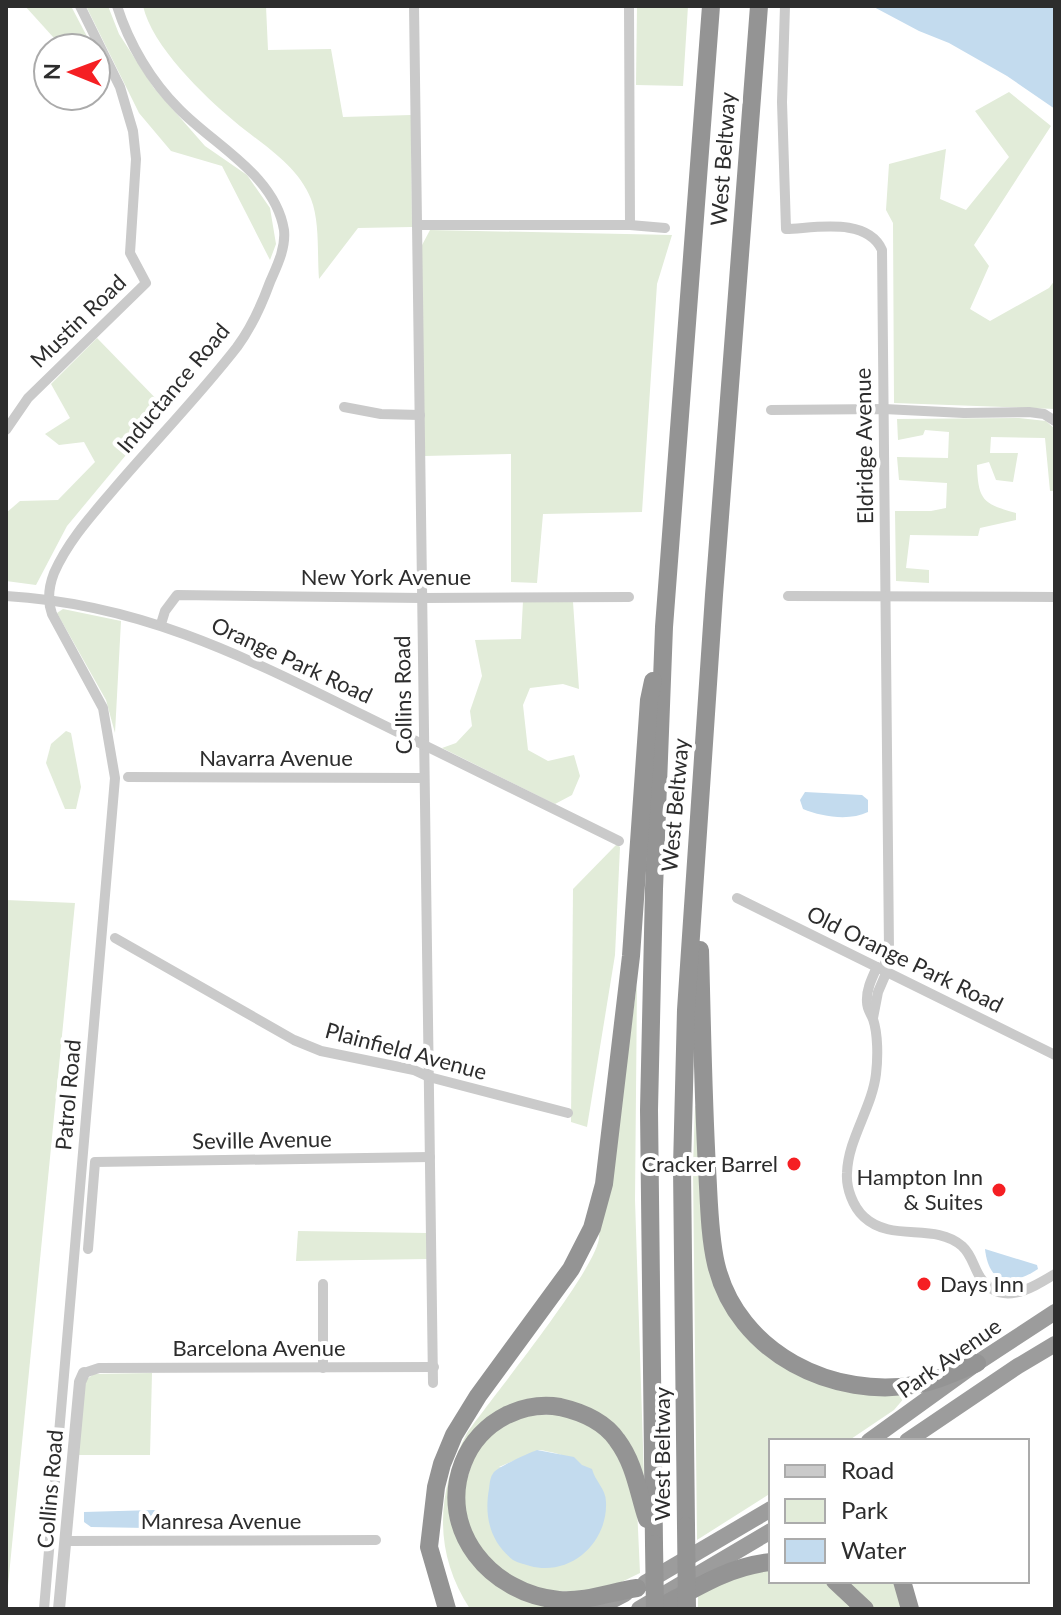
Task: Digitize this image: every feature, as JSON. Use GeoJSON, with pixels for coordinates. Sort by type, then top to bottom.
{"type":"FeatureCollection","features":[{"type":"Feature","properties":{"kind":"highway","name":"West Beltway"},"geometry":{"type":"LineString","coordinates":[[656,1609],[649,1110],[654,889],[664,627],[711,6]]}},
{"type":"Feature","properties":{"kind":"highway","name":"West Beltway"},"geometry":{"type":"LineString","coordinates":[[687,1609],[682,1167],[686,1010],[759,6]]}},
{"type":"Feature","properties":{"kind":"highway"},"geometry":{"type":"LineString","coordinates":[[447,1609],[429,1547],[442,1464],[454,1435],[478,1396],[571,1269],[592,1228],[604,1184],[631,956],[649,700],[664,627]]}},
{"type":"Feature","properties":{"kind":"highway"},"geometry":{"type":"LineString","coordinates":[[698,835],[703,1098],[708,1190],[716,1263],[729,1299],[744,1322],[765,1344],[808,1372],[840,1383],[888,1387],[919,1384],[977,1363]]}},
{"type":"Feature","properties":{"kind":"highway","name":"Park Avenue"},"geometry":{"type":"LineString","coordinates":[[872,1439],[977,1363],[1055,1312]]}},
{"type":"Feature","properties":{"kind":"highway","name":"Park Avenue"},"geometry":{"type":"LineString","coordinates":[[910,1439],[1054,1345]]}},
{"type":"Feature","properties":{"kind":"highway"},"geometry":{"type":"LineString","coordinates":[[637,1588],[594,1598],[561,1600],[528,1593],[500,1578],[476,1557],[458,1520],[456,1487],[466,1454],[479,1435],[491,1425],[527,1408],[554,1406],[584,1414],[609,1430],[630,1460],[654,1544]]}},
{"type":"Feature","properties":{"kind":"highway"},"geometry":{"type":"LineString","coordinates":[[596,1609],[769,1510]]}},
{"type":"Feature","properties":{"kind":"highway"},"geometry":{"type":"LineString","coordinates":[[432,1531],[442,1571],[459,1609]]}},
{"type":"Feature","properties":{"kind":"highway"},"geometry":{"type":"LineString","coordinates":[[639,1609],[769,1532]]}},
{"type":"Feature","properties":{"kind":"highway"},"geometry":{"type":"LineString","coordinates":[[656,1609],[715,1577],[751,1564],[769,1562]]}},
{"type":"Feature","properties":{"kind":"highway"},"geometry":{"type":"LineString","coordinates":[[837,1583],[865,1609]]}},
{"type":"Feature","properties":{"kind":"highway"},"geometry":{"type":"LineString","coordinates":[[903,1583],[910,1609]]}},
{"type":"Feature","properties":{"kind":"highway"},"geometry":{"type":"LineString","coordinates":[[911,1583],[917,1609]]}},
{"type":"Feature","properties":{"kind":"street","name":"Mustin Road"},"geometry":{"type":"LineString","coordinates":[[6,430],[28,398],[146,283],[130,253],[135,181],[133,131],[120,87],[80,6]]}},
{"type":"Feature","properties":{"kind":"street","name":"Inductance Road"},"geometry":{"type":"LineString","coordinates":[[49,598],[54,573],[79,530],[239,344],[268,289],[284,240],[278,209],[266,189],[250,170],[203,133],[153,79],[127,33],[117,6]]}},
{"type":"Feature","properties":{"kind":"street","name":"Collins Road"},"geometry":{"type":"LineString","coordinates":[[414,6],[433,1383]]}},
{"type":"Feature","properties":{"kind":"street"},"geometry":{"type":"LineString","coordinates":[[629,6],[630,225]]}},
{"type":"Feature","properties":{"kind":"street","name":"Eldridge Avenue"},"geometry":{"type":"LineString","coordinates":[[785,6],[782,102],[786,229],[852,228],[869,233],[882,250],[889,950],[882,969],[873,1018],[876,1072],[870,1104],[848,1160],[850,1193],[859,1211],[887,1230],[952,1239],[970,1256],[984,1282],[1000,1292],[1022,1293],[1055,1274]]}},
{"type":"Feature","properties":{"kind":"street"},"geometry":{"type":"LineString","coordinates":[[417,225],[630,225],[665,228]]}},
{"type":"Feature","properties":{"kind":"street"},"geometry":{"type":"LineString","coordinates":[[344,407],[381,414],[420,415]]}},
{"type":"Feature","properties":{"kind":"street"},"geometry":{"type":"LineString","coordinates":[[771,410],[1029,412],[1044,414],[1055,421]]}},
{"type":"Feature","properties":{"kind":"street","name":"New York Avenue"},"geometry":{"type":"LineString","coordinates":[[161,624],[165,611],[177,595],[629,597]]}},
{"type":"Feature","properties":{"kind":"street","name":"Orange Park Road"},"geometry":{"type":"LineString","coordinates":[[6,596],[49,598],[161,624],[234,651],[619,841]]}},
{"type":"Feature","properties":{"kind":"street"},"geometry":{"type":"LineString","coordinates":[[788,596],[1055,597]]}},
{"type":"Feature","properties":{"kind":"street","name":"Patrol Road"},"geometry":{"type":"LineString","coordinates":[[44,1609],[115,778],[103,708],[52,614],[49,598]]}},
{"type":"Feature","properties":{"kind":"street","name":"Navarra Avenue"},"geometry":{"type":"LineString","coordinates":[[128,777],[424,778]]}},
{"type":"Feature","properties":{"kind":"street","name":"Old Orange Park Road"},"geometry":{"type":"LineString","coordinates":[[737,898],[1055,1055]]}},
{"type":"Feature","properties":{"kind":"street","name":"Plainfield Avenue"},"geometry":{"type":"LineString","coordinates":[[115,938],[294,1040],[321,1051],[414,1070],[429,1077],[568,1113]]}},
{"type":"Feature","properties":{"kind":"street","name":"Seville Avenue"},"geometry":{"type":"LineString","coordinates":[[88,1249],[95,1162],[430,1157]]}},
{"type":"Feature","properties":{"kind":"street"},"geometry":{"type":"LineString","coordinates":[[323,1284],[323,1368]]}},
{"type":"Feature","properties":{"kind":"street","name":"Barcelona Avenue"},"geometry":{"type":"LineString","coordinates":[[84,1373],[99,1368],[434,1367]]}},
{"type":"Feature","properties":{"kind":"street","name":"Collins Road"},"geometry":{"type":"LineString","coordinates":[[59,1609],[80,1382],[84,1373]]}},
{"type":"Feature","properties":{"kind":"street","name":"Manresa Avenue"},"geometry":{"type":"LineString","coordinates":[[66,1541],[376,1540]]}},
{"type":"Feature","properties":{"kind":"green space"},"geometry":{"type":"Polygon","coordinates":[[[25,6],[71,6],[85,32],[49,32],[25,6]]]}},
{"type":"Feature","properties":{"kind":"green space"},"geometry":{"type":"Polygon","coordinates":[[[86,6],[108,6],[119,34],[154,88],[205,146],[247,175],[270,208],[276,244],[270,260],[222,166],[171,151],[139,113],[112,58],[112,32],[99,32],[86,6]]]}},
{"type":"Feature","properties":{"kind":"green space"},"geometry":{"type":"Polygon","coordinates":[[[143,6],[266,6],[268,50],[331,49],[343,117],[411,115],[412,227],[358,228],[319,279],[316,218],[305,187],[288,165],[222,110],[180,69],[157,37],[143,6]]]}},
{"type":"Feature","properties":{"kind":"green space"},"geometry":{"type":"Polygon","coordinates":[[[637,6],[688,6],[683,86],[636,85],[637,6]]]}},
{"type":"Feature","properties":{"kind":"green space"},"geometry":{"type":"Polygon","coordinates":[[[1009,92],[1051,126],[974,245],[989,266],[970,309],[990,321],[1049,288],[1055,280],[1055,409],[894,403],[893,223],[886,210],[889,164],[946,149],[940,199],[966,210],[1009,157],[975,111],[1009,92]]]}},
{"type":"Feature","properties":{"kind":"green space"},"geometry":{"type":"Polygon","coordinates":[[[430,230],[672,235],[657,284],[642,512],[543,514],[537,583],[511,582],[511,454],[424,456],[421,247],[430,230]]]}},
{"type":"Feature","properties":{"kind":"green space"},"geometry":{"type":"Polygon","coordinates":[[[97,338],[165,408],[67,526],[36,585],[6,581],[6,513],[20,501],[58,500],[95,462],[84,442],[59,445],[45,434],[70,418],[51,384],[97,338]]]}},
{"type":"Feature","properties":{"kind":"green space"},"geometry":{"type":"Polygon","coordinates":[[[1019,418],[1046,421],[1055,429],[1055,491],[1050,491],[1045,438],[991,437],[990,453],[1018,453],[1013,482],[996,480],[989,462],[977,465],[981,493],[996,507],[1016,513],[1016,520],[980,528],[978,536],[910,535],[906,568],[929,570],[929,583],[896,581],[895,511],[946,508],[947,483],[899,480],[897,457],[948,458],[949,432],[925,430],[923,435],[898,440],[897,419],[1019,418]]]}},
{"type":"Feature","properties":{"kind":"green space"},"geometry":{"type":"Polygon","coordinates":[[[523,601],[573,602],[579,689],[563,684],[530,688],[523,705],[528,750],[548,761],[574,755],[580,776],[572,795],[555,804],[442,748],[456,743],[472,726],[470,711],[482,676],[475,640],[521,639],[523,601]]]}},
{"type":"Feature","properties":{"kind":"green space"},"geometry":{"type":"Polygon","coordinates":[[[63,609],[121,621],[115,733],[106,700],[57,613],[63,609]]]}},
{"type":"Feature","properties":{"kind":"green space"},"geometry":{"type":"Polygon","coordinates":[[[66,731],[71,733],[81,787],[76,809],[65,809],[46,763],[51,744],[66,731]]]}},
{"type":"Feature","properties":{"kind":"green space"},"geometry":{"type":"Polygon","coordinates":[[[617,844],[620,847],[615,955],[587,1127],[571,1122],[573,889],[617,844]]]}},
{"type":"Feature","properties":{"kind":"green space"},"geometry":{"type":"Polygon","coordinates":[[[6,900],[75,903],[6,1606],[6,900]]]}},
{"type":"Feature","properties":{"kind":"green space"},"geometry":{"type":"Polygon","coordinates":[[[637,984],[635,1200],[644,1478],[613,1429],[526,1405],[456,1466],[468,1551],[569,1609],[470,1609],[458,1587],[445,1544],[443,1522],[449,1477],[467,1433],[565,1301],[595,1250],[609,1187],[637,984]]]}},
{"type":"Feature","properties":{"kind":"green space"},"geometry":{"type":"Polygon","coordinates":[[[695,1106],[701,1107],[713,1269],[776,1358],[911,1390],[894,1410],[851,1439],[769,1439],[769,1494],[697,1540],[695,1106]]]}},
{"type":"Feature","properties":{"kind":"green space"},"geometry":{"type":"Polygon","coordinates":[[[298,1231],[427,1233],[427,1259],[296,1261],[298,1231]]]}},
{"type":"Feature","properties":{"kind":"green space"},"geometry":{"type":"Polygon","coordinates":[[[152,1373],[150,1455],[77,1455],[83,1389],[87,1379],[94,1374],[152,1373]]]}},
{"type":"Feature","properties":{"kind":"green space"},"geometry":{"type":"Polygon","coordinates":[[[562,1414],[599,1430],[617,1450],[637,1507],[640,1573],[601,1592],[529,1591],[483,1559],[459,1505],[478,1444],[519,1416],[562,1414]],[[539,1450],[499,1467],[596,1483],[579,1464],[539,1450]]]}},
{"type":"Feature","properties":{"kind":"green space"},"geometry":{"type":"Polygon","coordinates":[[[769,1566],[769,1583],[829,1583],[859,1609],[698,1609],[698,1592],[769,1566]]]}},
{"type":"Feature","properties":{"kind":"green space"},"geometry":{"type":"Polygon","coordinates":[[[843,1583],[897,1583],[906,1609],[869,1609],[843,1583]]]}},
{"type":"Feature","properties":{"kind":"water"},"geometry":{"type":"Polygon","coordinates":[[[872,6],[1055,6],[1055,109],[1007,76],[949,43],[872,6]]]}},
{"type":"Feature","properties":{"kind":"water"},"geometry":{"type":"Polygon","coordinates":[[[805,792],[862,795],[868,800],[868,812],[845,817],[811,812],[803,809],[800,800],[805,792]]]}},
{"type":"Feature","properties":{"kind":"water"},"geometry":{"type":"Polygon","coordinates":[[[985,1249],[1037,1265],[1038,1269],[1019,1278],[1003,1279],[991,1270],[985,1249]]]}},
{"type":"Feature","properties":{"kind":"water"},"geometry":{"type":"Polygon","coordinates":[[[537,1450],[574,1457],[592,1469],[606,1497],[605,1517],[594,1543],[573,1561],[545,1568],[513,1560],[494,1537],[488,1519],[490,1480],[494,1472],[537,1450]]]}},
{"type":"Feature","properties":{"kind":"water"},"geometry":{"type":"Polygon","coordinates":[[[154,1510],[147,1528],[91,1527],[84,1522],[84,1512],[154,1510]]]}},
{"type":"Feature","properties":{"kind":"place","name":"Cracker Barrel"},"geometry":{"type":"Point","coordinates":[794,1164]}},
{"type":"Feature","properties":{"kind":"place","name":"Hampton Inn & Suites"},"geometry":{"type":"Point","coordinates":[999,1190]}},
{"type":"Feature","properties":{"kind":"place","name":"Days Inn"},"geometry":{"type":"Point","coordinates":[924,1284]}}]}
